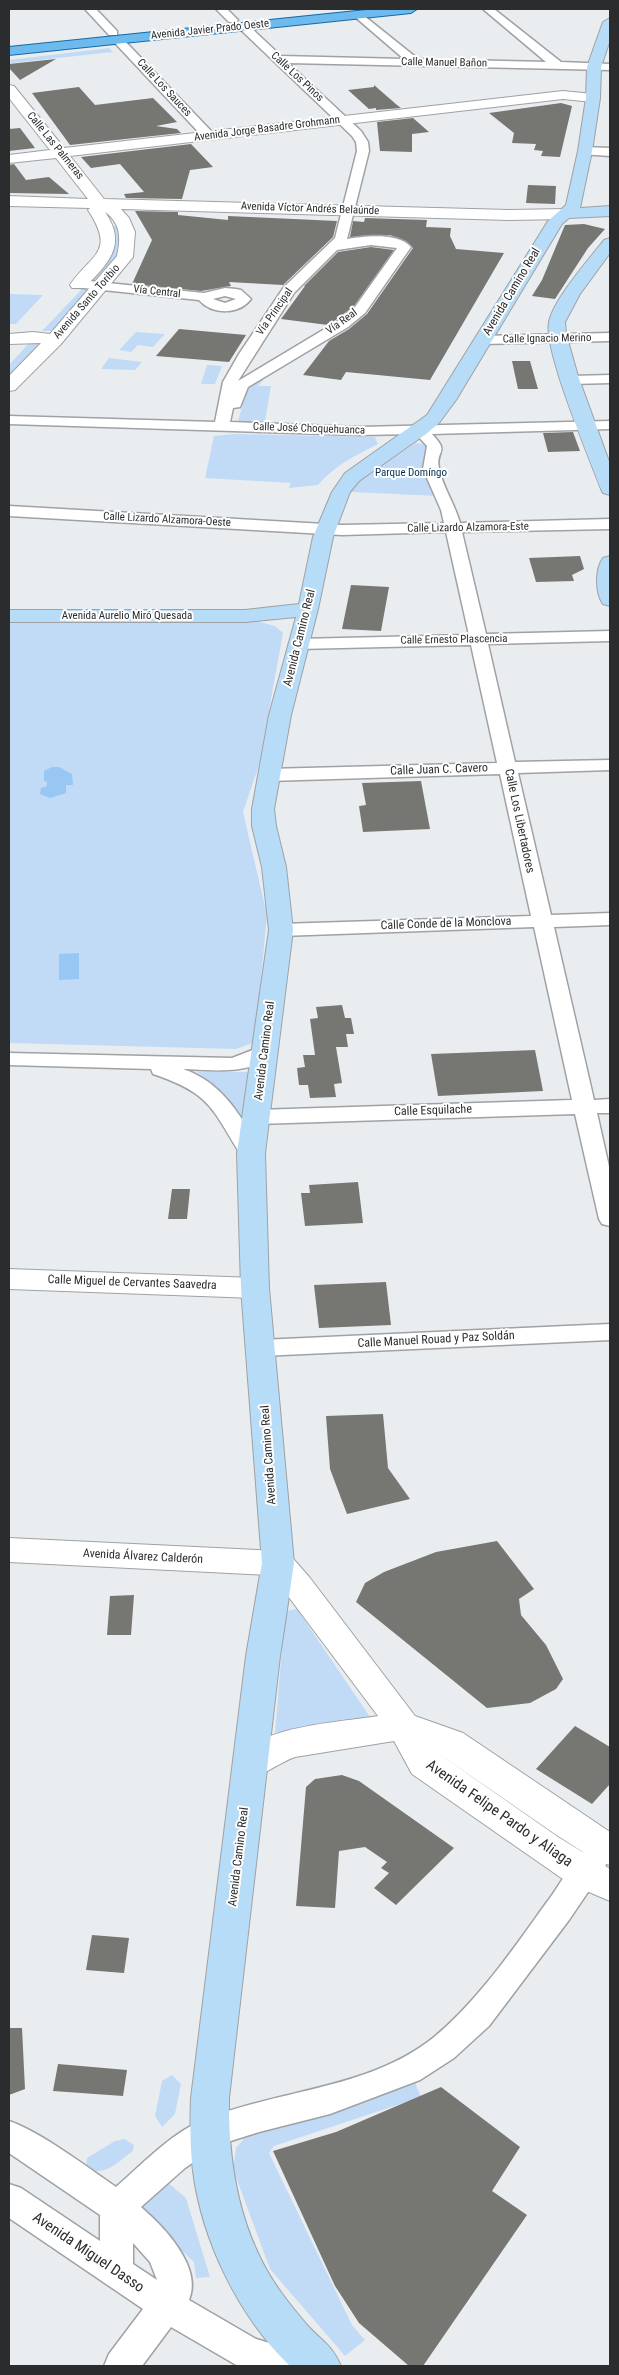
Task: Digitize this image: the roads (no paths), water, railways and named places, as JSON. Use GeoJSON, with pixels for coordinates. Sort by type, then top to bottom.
{"type":"FeatureCollection","features":[{"type":"Feature","properties":{"kind":"main road","name":"Avenida Javier Prado Oeste"},"geometry":{"type":"LineString","coordinates":[[238,24],[344,9]]}},
{"type":"Feature","properties":{"kind":"main road","name":"Avenida Javier Prado Oeste"},"geometry":{"type":"LineString","coordinates":[[9,44],[411,9]]}},
{"type":"Feature","properties":{"kind":"main road","name":"Avenida Camino Real"},"geometry":{"type":"LineString","coordinates":[[320,2366],[292,2340],[275,2318],[248,2276],[222,2210],[211,2161],[208,2133],[211,2089],[262,1656],[278,1563],[255,1288],[251,1153],[263,1052],[281,930],[274,867],[264,826],[268,775],[280,715],[308,608],[325,530],[340,492],[352,477],[433,419],[447,400],[556,221],[573,207],[585,151],[593,98],[594,67],[608,38],[610,22]]}},
{"type":"Feature","properties":{"kind":"main road","name":"Avenida Javier Prado Oeste"},"geometry":{"type":"LineString","coordinates":[[9,52],[116,36]]}},
{"type":"Feature","properties":{"kind":"main road","name":"Avenida Víctor Andrés Belaúnde"},"geometry":{"type":"LineString","coordinates":[[566,214],[610,211]]}},
{"type":"Feature","properties":{"kind":"main road"},"geometry":{"type":"LineString","coordinates":[[609,478],[571,380],[557,338],[556,329],[560,313],[610,243]]}},
{"type":"Feature","properties":{"kind":"main road"},"geometry":{"type":"LineString","coordinates":[[609,570],[610,600]]}},
{"type":"Feature","properties":{"kind":"main road","name":"Avenida Aurelio Miró Quesada"},"geometry":{"type":"LineString","coordinates":[[9,616],[245,616],[308,608]]}},
{"type":"Feature","properties":{"kind":"main road","name":"Avenida Aurelio Miró Quesada"},"geometry":{"type":"LineString","coordinates":[[245,616],[276,623],[300,639]]}},
{"type":"Feature","properties":{"kind":"street","name":"Calle Los Sauces"},"geometry":{"type":"LineString","coordinates":[[90,9],[209,136]]}},
{"type":"Feature","properties":{"kind":"street","name":"Calle Los Pinos"},"geometry":{"type":"LineString","coordinates":[[221,9],[343,120],[362,142],[363,151],[354,211]]}},
{"type":"Feature","properties":{"kind":"street"},"geometry":{"type":"LineString","coordinates":[[488,9],[558,66]]}},
{"type":"Feature","properties":{"kind":"street"},"geometry":{"type":"LineString","coordinates":[[358,14],[415,62]]}},
{"type":"Feature","properties":{"kind":"street","name":"Calle Manuel Bañon"},"geometry":{"type":"LineString","coordinates":[[278,59],[610,67]]}},
{"type":"Feature","properties":{"kind":"street","name":"Avenida Jorge Basadre Grohmann"},"geometry":{"type":"LineString","coordinates":[[526,99],[578,82],[594,67]]}},
{"type":"Feature","properties":{"kind":"street","name":"Calle Las Palmeras"},"geometry":{"type":"LineString","coordinates":[[9,89],[100,204]]}},
{"type":"Feature","properties":{"kind":"street","name":"Avenida Jorge Basadre Grohmann"},"geometry":{"type":"LineString","coordinates":[[9,159],[563,95],[593,98]]}},
{"type":"Feature","properties":{"kind":"street"},"geometry":{"type":"LineString","coordinates":[[585,151],[610,152]]}},
{"type":"Feature","properties":{"kind":"street","name":"Avenida Víctor Andrés Belaúnde"},"geometry":{"type":"LineString","coordinates":[[9,201],[525,215],[566,214]]}},
{"type":"Feature","properties":{"kind":"street"},"geometry":{"type":"LineString","coordinates":[[100,204],[114,209],[124,225],[107,227]]}},
{"type":"Feature","properties":{"kind":"street","name":"Avenida Santo Toribio"},"geometry":{"type":"LineString","coordinates":[[74,290],[98,264],[106,250],[107,227],[96,208],[100,204]]}},
{"type":"Feature","properties":{"kind":"street"},"geometry":{"type":"LineString","coordinates":[[354,211],[356,234],[360,238],[370,241]]}},
{"type":"Feature","properties":{"kind":"street","name":"Vía Principal"},"geometry":{"type":"LineString","coordinates":[[226,427],[230,382],[266,304],[336,247],[354,211]]}},
{"type":"Feature","properties":{"kind":"street","name":"Avenida Santo Toribio"},"geometry":{"type":"LineString","coordinates":[[9,386],[55,340],[125,257],[128,246],[124,225]]}},
{"type":"Feature","properties":{"kind":"street","name":"Vía Real"},"geometry":{"type":"LineString","coordinates":[[226,427],[239,388],[255,376],[343,324],[360,310],[404,247],[396,243],[370,241],[348,242],[336,247]]}},
{"type":"Feature","properties":{"kind":"street","name":"Vía Central"},"geometry":{"type":"LineString","coordinates":[[74,290],[101,286],[206,297],[206,302],[214,306],[238,301],[266,304]]}},
{"type":"Feature","properties":{"kind":"street"},"geometry":{"type":"LineString","coordinates":[[14,357],[38,331]]}},
{"type":"Feature","properties":{"kind":"street"},"geometry":{"type":"LineString","coordinates":[[9,339],[38,331],[55,340]]}},
{"type":"Feature","properties":{"kind":"street","name":"Calle Ignacio Merino"},"geometry":{"type":"LineString","coordinates":[[484,340],[610,337]]}},
{"type":"Feature","properties":{"kind":"street"},"geometry":{"type":"LineString","coordinates":[[235,372],[242,377],[255,376]]}},
{"type":"Feature","properties":{"kind":"street"},"geometry":{"type":"LineString","coordinates":[[571,380],[610,379]]}},
{"type":"Feature","properties":{"kind":"street","name":"Calle José Choquehuanca"},"geometry":{"type":"LineString","coordinates":[[9,420],[316,431],[610,425]]}},
{"type":"Feature","properties":{"kind":"street","name":"Calle Los Libertadores"},"geometry":{"type":"LineString","coordinates":[[420,430],[434,445],[435,451],[431,460],[432,469],[449,510],[610,1219]]}},
{"type":"Feature","properties":{"kind":"street","name":"Calle Lizardo Alzamora-Oeste"},"geometry":{"type":"LineString","coordinates":[[9,511],[325,530]]}},
{"type":"Feature","properties":{"kind":"street","name":"Calle Lizardo Alzamora-Este"},"geometry":{"type":"LineString","coordinates":[[325,530],[610,524]]}},
{"type":"Feature","properties":{"kind":"street","name":"Calle Ernesto Plascencia"},"geometry":{"type":"LineString","coordinates":[[300,639],[477,640],[610,636]]}},
{"type":"Feature","properties":{"kind":"street","name":"Calle Juan C. Cavero"},"geometry":{"type":"LineString","coordinates":[[268,775],[610,765]]}},
{"type":"Feature","properties":{"kind":"street","name":"Calle Conde de la Monclova"},"geometry":{"type":"LineString","coordinates":[[281,930],[610,919]]}},
{"type":"Feature","properties":{"kind":"street"},"geometry":{"type":"LineString","coordinates":[[9,1059],[232,1064],[249,1060],[263,1052]]}},
{"type":"Feature","properties":{"kind":"street"},"geometry":{"type":"LineString","coordinates":[[134,1062],[185,1076],[206,1088],[222,1103],[251,1153]]}},
{"type":"Feature","properties":{"kind":"street","name":"Calle Esquilache"},"geometry":{"type":"LineString","coordinates":[[256,1117],[610,1106]]}},
{"type":"Feature","properties":{"kind":"street","name":"Calle Miguel de Cervantes Saavedra"},"geometry":{"type":"LineString","coordinates":[[9,1279],[255,1288]]}},
{"type":"Feature","properties":{"kind":"street","name":"Calle Manuel Rouad y Paz Soldán"},"geometry":{"type":"LineString","coordinates":[[261,1348],[610,1332]]}},
{"type":"Feature","properties":{"kind":"street","name":"Avenida Álvarez Calderón"},"geometry":{"type":"LineString","coordinates":[[9,1550],[278,1563]]}},
{"type":"Feature","properties":{"kind":"street","name":"Avenida Felipe Pardo y Aliaga"},"geometry":{"type":"LineString","coordinates":[[278,1563],[299,1587],[403,1726],[424,1764],[557,1836],[602,1864]]}},
{"type":"Feature","properties":{"kind":"street"},"geometry":{"type":"LineString","coordinates":[[250,1765],[259,1757],[274,1749],[295,1743],[403,1726]]}},
{"type":"Feature","properties":{"kind":"street"},"geometry":{"type":"LineString","coordinates":[[116,2272],[117,2207],[174,2157],[208,2133],[259,2117],[330,2100],[409,2070],[443,2048],[478,2016],[558,1911],[602,1864]]}},
{"type":"Feature","properties":{"kind":"street"},"geometry":{"type":"LineString","coordinates":[[9,2136],[117,2207],[152,2240],[174,2270],[176,2289],[167,2306],[121,2366]]}},
{"type":"Feature","properties":{"kind":"street","name":"Avenida Miguel Dasso"},"geometry":{"type":"LineString","coordinates":[[9,2199],[167,2306],[249,2354],[295,2366]]}},
{"type":"Feature","properties":{"kind":"water"},"geometry":{"type":"Polygon","coordinates":[[[52,767],[59,767],[72,774],[73,785],[66,785],[66,793],[50,798],[40,794],[41,788],[47,786],[47,782],[44,781],[44,771],[52,767]]]}},
{"type":"Feature","properties":{"kind":"water"},"geometry":{"type":"Polygon","coordinates":[[[79,953],[79,979],[59,980],[59,954],[79,953]]]}},
{"type":"Feature","properties":{"kind":"park label","name":"Parque Domíngo"},"geometry":{"type":"Point","coordinates":[411,473]}}]}
